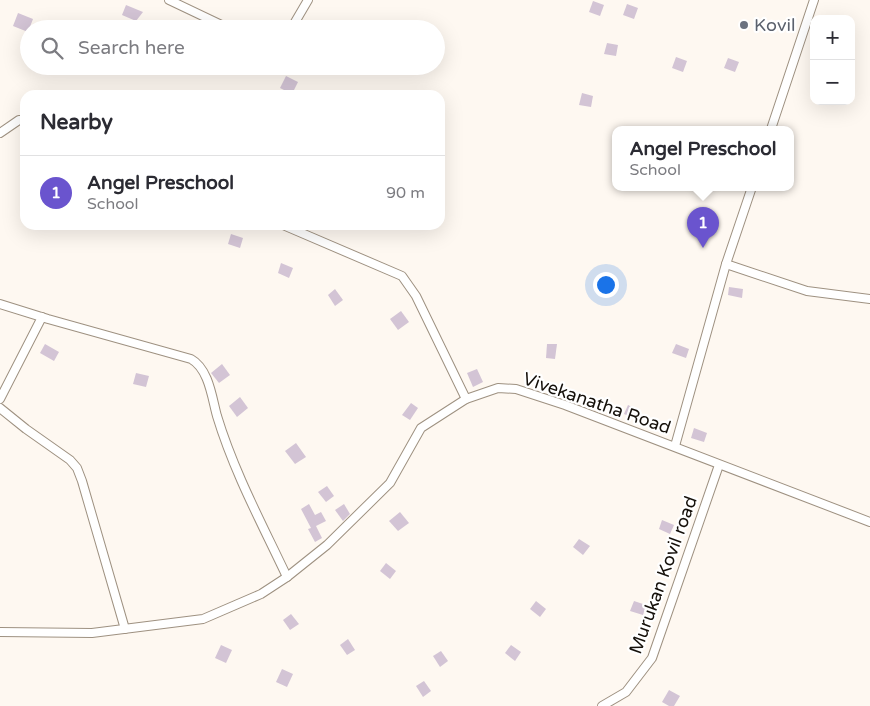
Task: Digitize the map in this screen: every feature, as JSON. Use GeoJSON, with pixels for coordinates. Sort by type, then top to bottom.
{"type":"FeatureCollection","features":[{"type":"Feature","properties":{"kind":"street"},"geometry":{"type":"LineString","coordinates":[[169,0],[211,20]]}},
{"type":"Feature","properties":{"kind":"street"},"geometry":{"type":"LineString","coordinates":[[296,20],[308,0]]}},
{"type":"Feature","properties":{"kind":"street"},"geometry":{"type":"LineString","coordinates":[[772,126],[814,0]]}},
{"type":"Feature","properties":{"kind":"street"},"geometry":{"type":"LineString","coordinates":[[0,133],[20,120]]}},
{"type":"Feature","properties":{"kind":"street"},"geometry":{"type":"LineString","coordinates":[[675,446],[726,264],[751,191]]}},
{"type":"Feature","properties":{"kind":"street"},"geometry":{"type":"LineString","coordinates":[[295,230],[402,276],[416,296],[466,399]]}},
{"type":"Feature","properties":{"kind":"street"},"geometry":{"type":"LineString","coordinates":[[726,264],[807,291],[870,299]]}},
{"type":"Feature","properties":{"kind":"street"},"geometry":{"type":"LineString","coordinates":[[0,304],[191,358],[199,363],[207,381],[228,452],[287,577]]}},
{"type":"Feature","properties":{"kind":"street"},"geometry":{"type":"LineString","coordinates":[[0,398],[42,317]]}},
{"type":"Feature","properties":{"kind":"street","name":"Vivekanatha Road"},"geometry":{"type":"LineString","coordinates":[[0,632],[92,632],[203,619],[261,594],[287,577],[327,546],[390,483],[421,428],[466,399],[498,388],[516,389],[565,404],[870,522]]}},
{"type":"Feature","properties":{"kind":"street"},"geometry":{"type":"LineString","coordinates":[[0,408],[70,460],[77,468],[125,628]]}},
{"type":"Feature","properties":{"kind":"street","name":"Murukan Kovil road"},"geometry":{"type":"LineString","coordinates":[[602,706],[626,692],[652,658],[718,464]]}},
{"type":"Feature","properties":{"kind":"building"},"geometry":{"type":"Polygon","coordinates":[[[593,1],[604,5],[600,16],[589,12],[593,1]]]}},
{"type":"Feature","properties":{"kind":"building"},"geometry":{"type":"Polygon","coordinates":[[[627,4],[638,8],[634,19],[623,15],[627,4]]]}},
{"type":"Feature","properties":{"kind":"building"},"geometry":{"type":"Polygon","coordinates":[[[126,5],[143,12],[137,20],[122,15],[126,5]]]}},
{"type":"Feature","properties":{"kind":"building"},"geometry":{"type":"Polygon","coordinates":[[[18,13],[33,19],[20,20],[20,29],[13,26],[18,13]]]}},
{"type":"Feature","properties":{"kind":"building"},"geometry":{"type":"Polygon","coordinates":[[[607,43],[618,45],[616,56],[604,54],[607,43]]]}},
{"type":"Feature","properties":{"kind":"building"},"geometry":{"type":"Polygon","coordinates":[[[676,57],[687,61],[683,72],[672,68],[676,57]]]}},
{"type":"Feature","properties":{"kind":"building"},"geometry":{"type":"Polygon","coordinates":[[[728,58],[739,62],[735,72],[724,68],[728,58]]]}},
{"type":"Feature","properties":{"kind":"building"},"geometry":{"type":"Polygon","coordinates":[[[286,76],[298,82],[294,90],[280,88],[286,76]]]}},
{"type":"Feature","properties":{"kind":"building"},"geometry":{"type":"Polygon","coordinates":[[[582,93],[593,96],[591,107],[579,105],[582,93]]]}},
{"type":"Feature","properties":{"kind":"building"},"geometry":{"type":"Polygon","coordinates":[[[231,234],[243,238],[240,248],[228,244],[231,234]]]}},
{"type":"Feature","properties":{"kind":"building"},"geometry":{"type":"Polygon","coordinates":[[[281,263],[293,268],[289,278],[278,273],[281,263]]]}},
{"type":"Feature","properties":{"kind":"building"},"geometry":{"type":"Polygon","coordinates":[[[729,287],[743,289],[742,298],[728,295],[729,287]]]}},
{"type":"Feature","properties":{"kind":"building"},"geometry":{"type":"Polygon","coordinates":[[[335,289],[343,300],[335,306],[328,295],[335,289]]]}},
{"type":"Feature","properties":{"kind":"building"},"geometry":{"type":"Polygon","coordinates":[[[401,311],[409,322],[398,330],[390,319],[401,311]]]}},
{"type":"Feature","properties":{"kind":"building"},"geometry":{"type":"Polygon","coordinates":[[[45,344],[59,352],[54,361],[40,353],[45,344]]]}},
{"type":"Feature","properties":{"kind":"building"},"geometry":{"type":"Polygon","coordinates":[[[547,344],[557,344],[555,359],[546,358],[547,344]]]}},
{"type":"Feature","properties":{"kind":"building"},"geometry":{"type":"Polygon","coordinates":[[[676,344],[689,349],[686,358],[672,353],[676,344]]]}},
{"type":"Feature","properties":{"kind":"building"},"geometry":{"type":"Polygon","coordinates":[[[222,364],[230,375],[219,383],[211,373],[222,364]]]}},
{"type":"Feature","properties":{"kind":"building"},"geometry":{"type":"Polygon","coordinates":[[[477,369],[483,382],[473,387],[467,373],[477,369]]]}},
{"type":"Feature","properties":{"kind":"building"},"geometry":{"type":"Polygon","coordinates":[[[136,373],[149,376],[146,387],[133,384],[136,373]]]}},
{"type":"Feature","properties":{"kind":"building"},"geometry":{"type":"Polygon","coordinates":[[[240,397],[248,408],[237,417],[229,406],[240,397]]]}},
{"type":"Feature","properties":{"kind":"building"},"geometry":{"type":"Polygon","coordinates":[[[411,403],[418,408],[410,420],[402,415],[411,403]]]}},
{"type":"Feature","properties":{"kind":"building"},"geometry":{"type":"Polygon","coordinates":[[[628,405],[640,411],[636,419],[624,414],[628,405]]]}},
{"type":"Feature","properties":{"kind":"building"},"geometry":{"type":"Polygon","coordinates":[[[694,428],[707,433],[704,442],[691,438],[694,428]]]}},
{"type":"Feature","properties":{"kind":"building"},"geometry":{"type":"Polygon","coordinates":[[[296,443],[306,457],[295,464],[285,451],[296,443]]]}},
{"type":"Feature","properties":{"kind":"building"},"geometry":{"type":"Polygon","coordinates":[[[327,486],[334,496],[326,502],[318,492],[327,486]]]}},
{"type":"Feature","properties":{"kind":"building"},"geometry":{"type":"Polygon","coordinates":[[[309,504],[315,515],[321,512],[326,521],[316,526],[322,538],[315,542],[308,529],[311,528],[301,509],[309,504]]]}},
{"type":"Feature","properties":{"kind":"building"},"geometry":{"type":"Polygon","coordinates":[[[344,504],[350,514],[343,521],[335,510],[344,504]]]}},
{"type":"Feature","properties":{"kind":"building"},"geometry":{"type":"Polygon","coordinates":[[[400,512],[409,523],[398,531],[389,521],[400,512]]]}},
{"type":"Feature","properties":{"kind":"building"},"geometry":{"type":"Polygon","coordinates":[[[662,520],[674,525],[670,534],[659,529],[662,520]]]}},
{"type":"Feature","properties":{"kind":"building"},"geometry":{"type":"Polygon","coordinates":[[[579,539],[590,546],[583,555],[573,547],[579,539]]]}},
{"type":"Feature","properties":{"kind":"building"},"geometry":{"type":"Polygon","coordinates":[[[386,563],[396,571],[390,579],[380,571],[386,563]]]}},
{"type":"Feature","properties":{"kind":"building"},"geometry":{"type":"Polygon","coordinates":[[[536,601],[546,609],[540,617],[530,609],[536,601]]]}},
{"type":"Feature","properties":{"kind":"building"},"geometry":{"type":"Polygon","coordinates":[[[634,601],[646,605],[643,615],[630,611],[634,601]]]}},
{"type":"Feature","properties":{"kind":"building"},"geometry":{"type":"Polygon","coordinates":[[[291,614],[299,624],[290,630],[283,620],[291,614]]]}},
{"type":"Feature","properties":{"kind":"building"},"geometry":{"type":"Polygon","coordinates":[[[348,639],[355,650],[347,655],[340,645],[348,639]]]}},
{"type":"Feature","properties":{"kind":"building"},"geometry":{"type":"Polygon","coordinates":[[[221,645],[232,650],[226,663],[215,658],[221,645]]]}},
{"type":"Feature","properties":{"kind":"building"},"geometry":{"type":"Polygon","coordinates":[[[511,645],[521,652],[515,661],[505,653],[511,645]]]}},
{"type":"Feature","properties":{"kind":"building"},"geometry":{"type":"Polygon","coordinates":[[[441,651],[448,661],[440,667],[433,656],[441,651]]]}},
{"type":"Feature","properties":{"kind":"building"},"geometry":{"type":"Polygon","coordinates":[[[282,669],[293,674],[287,687],[276,682],[282,669]]]}},
{"type":"Feature","properties":{"kind":"building"},"geometry":{"type":"Polygon","coordinates":[[[424,681],[431,691],[423,697],[416,686],[424,681]]]}},
{"type":"Feature","properties":{"kind":"building"},"geometry":{"type":"Polygon","coordinates":[[[669,690],[680,696],[674,706],[669,706],[662,702],[669,690]]]}},
{"type":"Feature","properties":{"kind":"place","name":"Kovil"},"geometry":{"type":"Point","coordinates":[744,25]}},
{"type":"Feature","properties":{"kind":"place","name":"Angel Preschool"},"geometry":{"type":"Point","coordinates":[703,248]}}]}
